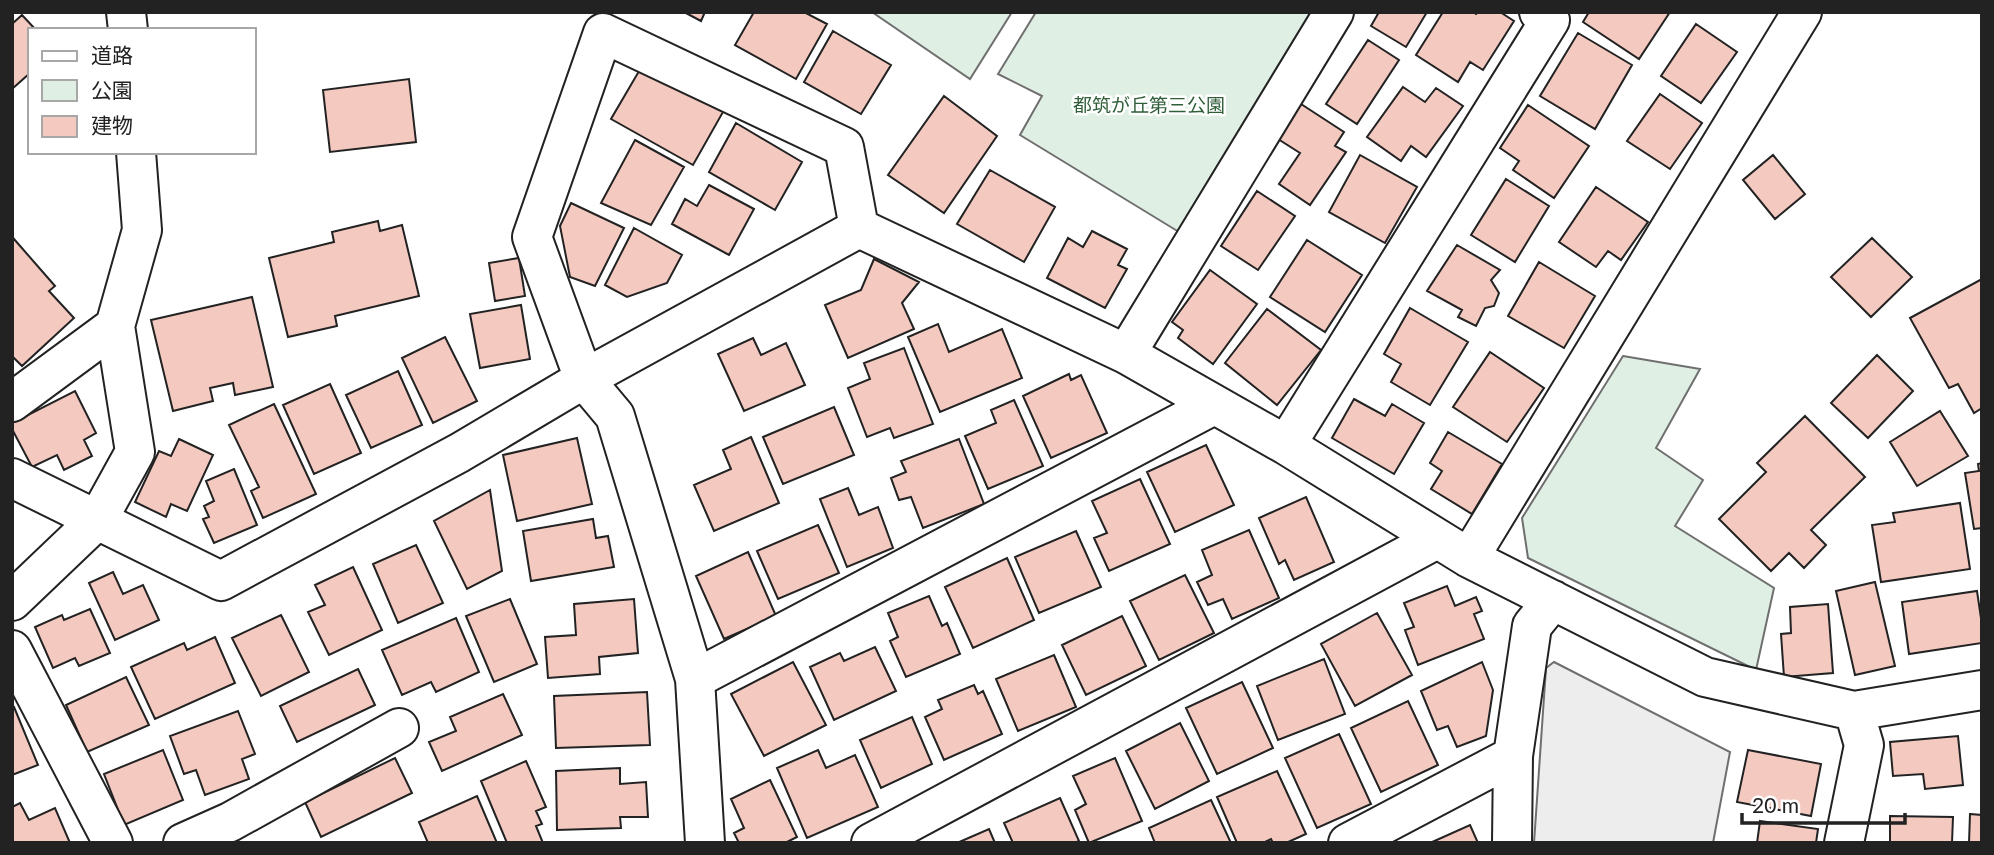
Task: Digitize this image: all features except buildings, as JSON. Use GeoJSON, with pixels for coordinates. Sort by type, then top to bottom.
{"type":"FeatureCollection","features":[{"type":"Feature","properties":{"kind":"street"},"geometry":{"type":"LineString","coordinates":[[1126,354],[1334,12]]}},
{"type":"Feature","properties":{"kind":"street"},"geometry":{"type":"LineString","coordinates":[[1286,445],[1550,20],[1539,12]]}},
{"type":"Feature","properties":{"kind":"street"},"geometry":{"type":"LineString","coordinates":[[1469,558],[1802,12]]}},
{"type":"Feature","properties":{"kind":"street"},"geometry":{"type":"LineString","coordinates":[[705,843],[695,679],[615,416],[584,379],[532,237],[603,33],[844,147],[859,228]]}},
{"type":"Feature","properties":{"kind":"street"},"geometry":{"type":"LineString","coordinates":[[12,601],[98,519],[135,452],[115,326],[142,230],[136,154]]}},
{"type":"Feature","properties":{"kind":"street"},"geometry":{"type":"LineString","coordinates":[[859,228],[1126,354],[1286,445],[1469,558],[1705,677],[1854,711],[1982,690]]}},
{"type":"Feature","properties":{"kind":"street"},"geometry":{"type":"LineString","coordinates":[[12,478],[222,581],[459,453],[584,379],[859,228]]}},
{"type":"Feature","properties":{"kind":"street"},"geometry":{"type":"LineString","coordinates":[[12,402],[115,326]]}},
{"type":"Feature","properties":{"kind":"street"},"geometry":{"type":"LineString","coordinates":[[695,679],[1214,405]]}},
{"type":"Feature","properties":{"kind":"street"},"geometry":{"type":"LineString","coordinates":[[872,843],[1437,539]]}},
{"type":"Feature","properties":{"kind":"street"},"geometry":{"type":"LineString","coordinates":[[1512,843],[1513,756],[1532,626],[1553,600]]}},
{"type":"Feature","properties":{"kind":"street"},"geometry":{"type":"LineString","coordinates":[[12,650],[113,843]]}},
{"type":"Feature","properties":{"kind":"street"},"geometry":{"type":"LineString","coordinates":[[1844,843],[1864,745],[1854,711]]}},
{"type":"Feature","properties":{"kind":"street"},"geometry":{"type":"LineString","coordinates":[[183,843],[236,832],[398,728]]}},
{"type":"Feature","properties":{"kind":"street"},"geometry":{"type":"LineString","coordinates":[[1348,843],[1513,756]]}},
{"type":"Feature","properties":{"kind":"green space"},"geometry":{"type":"Polygon","coordinates":[[[872,12],[1012,12],[970,79],[872,12]]]}},
{"type":"Feature","properties":{"kind":"green space","name":"都筑が丘第三公園"},"geometry":{"type":"Polygon","coordinates":[[[1036,12],[1315,12],[1179,232],[1020,135],[1042,96],[998,74],[1036,12]]]}},
{"type":"Feature","properties":{"kind":"green space"},"geometry":{"type":"Polygon","coordinates":[[[1623,356],[1700,369],[1656,448],[1703,480],[1675,526],[1774,588],[1756,670],[1528,558],[1522,518],[1623,356]]]}},
{"type":"Feature","properties":{"kind":"shaded area"},"geometry":{"type":"Polygon","coordinates":[[[1554,662],[1730,752],[1713,843],[1534,843],[1546,668],[1554,662]]]}}]}
